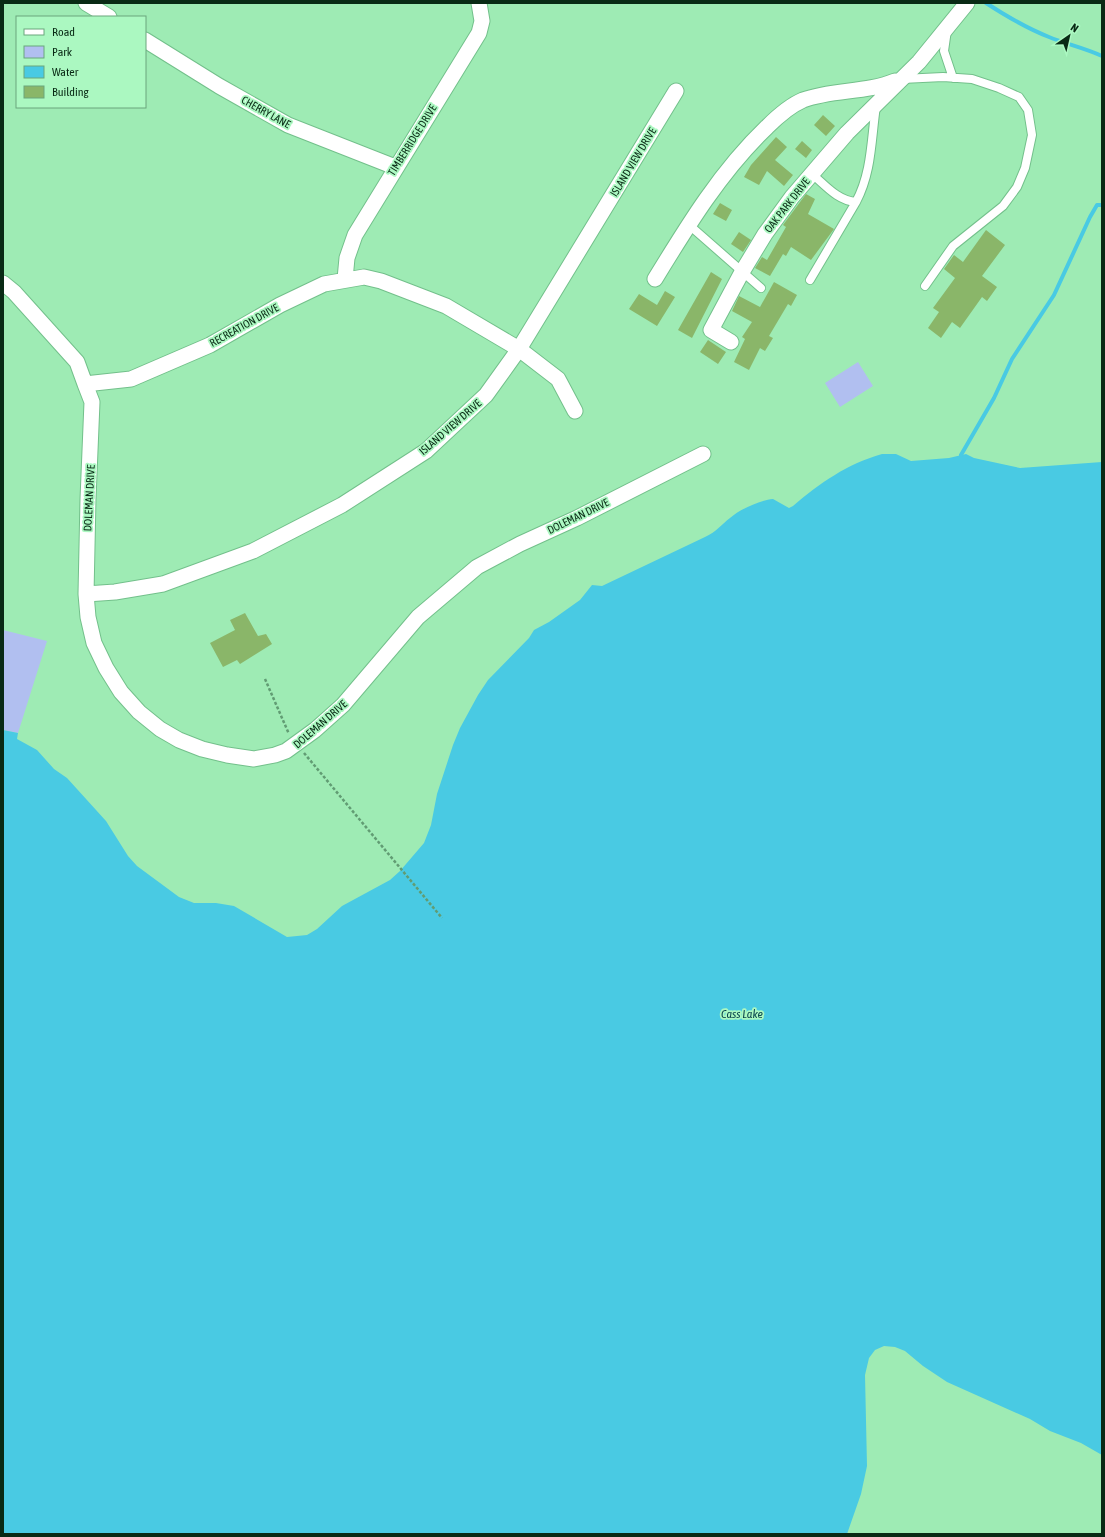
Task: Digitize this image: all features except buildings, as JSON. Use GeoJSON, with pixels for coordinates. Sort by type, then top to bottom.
{"type":"FeatureCollection","features":[{"type":"Feature","properties":{"kind":"street"},"geometry":{"type":"LineString","coordinates":[[86,3],[107,16]]}},
{"type":"Feature","properties":{"kind":"street","name":"TIMBERRIDGE DRIVE"},"geometry":{"type":"LineString","coordinates":[[345,279],[347,258],[355,235],[395,167],[479,33],[482,21],[479,3]]}},
{"type":"Feature","properties":{"kind":"street","name":"OAK PARK DRIVE"},"geometry":{"type":"LineString","coordinates":[[731,342],[711,330],[742,272],[765,234],[792,197],[847,133],[900,79],[919,62],[967,3]]}},
{"type":"Feature","properties":{"kind":"street","name":"CHERRY LANE"},"geometry":{"type":"LineString","coordinates":[[146,41],[219,86],[288,125],[395,167]]}},
{"type":"Feature","properties":{"kind":"street","name":"OAK PARK DRIVE"},"geometry":{"type":"LineString","coordinates":[[655,279],[688,224],[721,179],[756,138],[780,115],[802,101],[822,94],[880,87],[900,79]]}},
{"type":"Feature","properties":{"kind":"street","name":"ISLAND VIEW DRIVE"},"geometry":{"type":"LineString","coordinates":[[86,594],[114,592],[163,584],[253,551],[342,505],[426,450],[486,395],[519,349],[676,91]]}},
{"type":"Feature","properties":{"kind":"street","name":"RECREATION DRIVE"},"geometry":{"type":"LineString","coordinates":[[85,384],[132,379],[210,345],[280,305],[324,284],[345,279],[364,277],[381,281],[446,306],[519,349],[558,379],[575,411]]}},
{"type":"Feature","properties":{"kind":"street"},"geometry":{"type":"LineString","coordinates":[[3,283],[14,292],[77,362],[85,384]]}},
{"type":"Feature","properties":{"kind":"street","name":"DOLEMAN DRIVE"},"geometry":{"type":"LineString","coordinates":[[85,384],[92,402],[86,594],[88,617],[94,643],[106,668],[126,697],[139,712],[160,729],[180,740],[202,749],[254,759],[275,755],[296,745],[343,705],[418,617],[477,567],[520,544],[577,518],[703,454]]}},
{"type":"Feature","properties":{"kind":"lane"},"geometry":{"type":"LineString","coordinates":[[947,28],[944,51],[953,78]]}},
{"type":"Feature","properties":{"kind":"lane"},"geometry":{"type":"LineString","coordinates":[[900,79],[972,79],[999,88],[1019,97],[1028,110],[1032,135],[1029,154],[1017,187],[1003,206],[953,246],[925,286]]}},
{"type":"Feature","properties":{"kind":"lane"},"geometry":{"type":"LineString","coordinates":[[810,280],[865,186],[871,159],[876,103]]}},
{"type":"Feature","properties":{"kind":"lane"},"geometry":{"type":"LineString","coordinates":[[812,174],[835,194],[851,202],[856,202]]}},
{"type":"Feature","properties":{"kind":"lane"},"geometry":{"type":"LineString","coordinates":[[688,224],[761,288]]}},
{"type":"Feature","properties":{"kind":"path"},"geometry":{"type":"LineString","coordinates":[[264,679],[291,739],[442,918]]}},
{"type":"Feature","properties":{"kind":"green space"},"geometry":{"type":"Polygon","coordinates":[[[858,362],[873,386],[840,407],[825,383],[858,362]]]}},
{"type":"Feature","properties":{"kind":"green space"},"geometry":{"type":"Polygon","coordinates":[[[3,630],[47,641],[18,733],[3,730],[3,630]]]}},
{"type":"Feature","properties":{"kind":"water","name":"Cass Lake"},"geometry":{"type":"Polygon","coordinates":[[[882,454],[896,454],[911,461],[949,458],[966,454],[974,458],[1020,468],[1102,462],[1102,1455],[1081,1443],[1050,1431],[1030,1419],[947,1382],[923,1366],[905,1351],[895,1347],[884,1346],[875,1350],[869,1358],[865,1375],[867,1466],[861,1494],[847,1534],[3,1534],[3,730],[18,733],[17,739],[37,750],[54,769],[67,778],[106,821],[128,856],[137,866],[179,897],[194,903],[216,903],[234,906],[287,937],[307,935],[317,929],[342,906],[390,880],[400,871],[424,843],[431,825],[437,794],[460,728],[488,680],[529,638],[534,630],[549,622],[580,600],[592,585],[602,586],[705,537],[715,531],[734,515],[757,503],[773,499],[789,508],[834,475],[857,463],[882,454]]]}},
{"type":"Feature","properties":{"kind":"waterway"},"geometry":{"type":"LineString","coordinates":[[986,3],[1016,22],[1055,39],[1102,56]]}},
{"type":"Feature","properties":{"kind":"waterway"},"geometry":{"type":"LineString","coordinates":[[961,455],[994,398],[1012,359],[1054,295],[1090,217],[1097,205],[1102,205]]}}]}
